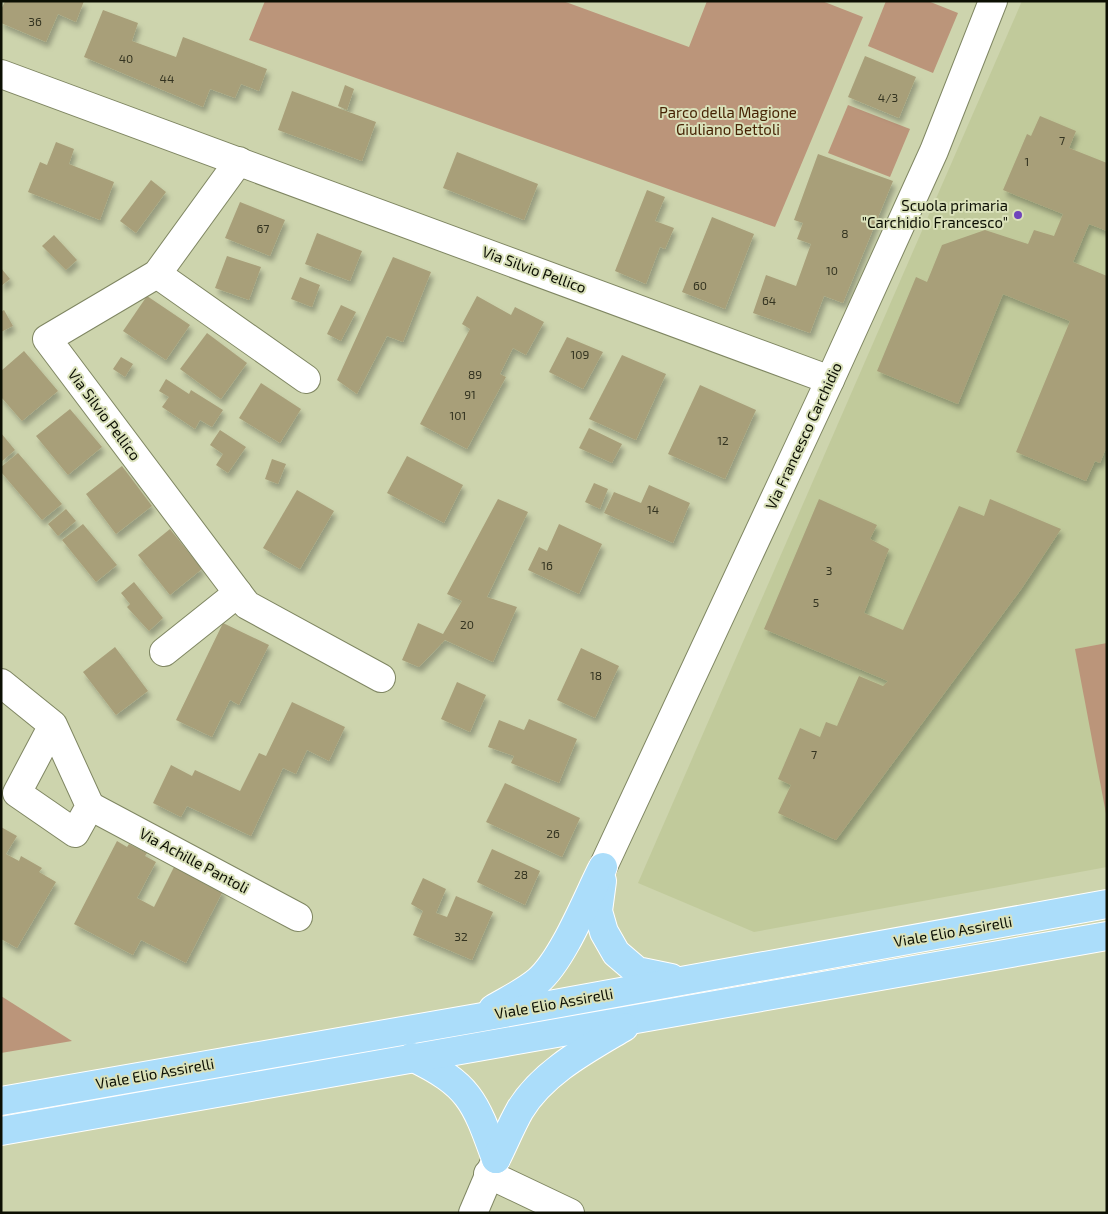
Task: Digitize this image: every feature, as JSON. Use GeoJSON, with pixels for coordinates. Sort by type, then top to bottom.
{"type":"FeatureCollection","features":[{"type":"Feature","properties":{"kind":"main road"},"geometry":{"type":"LineString","coordinates":[[603,866],[598,911],[604,932],[616,954],[637,971],[682,981]]}},
{"type":"Feature","properties":{"kind":"main road"},"geometry":{"type":"LineString","coordinates":[[477,1018],[540,980],[552,965],[603,866]]}},
{"type":"Feature","properties":{"kind":"main road","name":"Viale Elio Assirelli"},"geometry":{"type":"LineString","coordinates":[[1,1101],[477,1018],[1107,904]]}},
{"type":"Feature","properties":{"kind":"main road","name":"Viale Elio Assirelli"},"geometry":{"type":"LineString","coordinates":[[1,1130],[1107,936]]}},
{"type":"Feature","properties":{"kind":"main road"},"geometry":{"type":"LineString","coordinates":[[492,1167],[521,1109],[549,1076],[584,1051],[636,1019]]}},
{"type":"Feature","properties":{"kind":"main road"},"geometry":{"type":"LineString","coordinates":[[412,1057],[440,1070],[463,1088],[479,1113],[492,1167]]}},
{"type":"Feature","properties":{"kind":"street","name":"Via Francesco Carchidio"},"geometry":{"type":"LineString","coordinates":[[603,866],[830,380],[934,151],[993,1]]}},
{"type":"Feature","properties":{"kind":"street","name":"Via Silvio Pellico"},"geometry":{"type":"LineString","coordinates":[[1,74],[830,380]]}},
{"type":"Feature","properties":{"kind":"street","name":"Via Silvio Pellico"},"geometry":{"type":"LineString","coordinates":[[239,161],[157,274],[47,339],[247,605],[381,678]]}},
{"type":"Feature","properties":{"kind":"street"},"geometry":{"type":"LineString","coordinates":[[157,274],[306,379]]}},
{"type":"Feature","properties":{"kind":"street"},"geometry":{"type":"LineString","coordinates":[[164,652],[238,593]]}},
{"type":"Feature","properties":{"kind":"street"},"geometry":{"type":"LineString","coordinates":[[1,683],[53,725],[90,806],[75,833],[17,793],[53,725]]}},
{"type":"Feature","properties":{"kind":"street","name":"Via Achille Pantoli"},"geometry":{"type":"LineString","coordinates":[[90,806],[298,917]]}},
{"type":"Feature","properties":{"kind":"street"},"geometry":{"type":"LineString","coordinates":[[473,1213],[492,1167],[570,1213]]}},
{"type":"Feature","properties":{"kind":"shaded area"},"geometry":{"type":"Polygon","coordinates":[[[1022,1],[1107,1],[1107,867],[754,932],[638,883],[1022,1]]]}},
{"type":"Feature","properties":{"kind":"green space","name":"Parco della Magione Giuliano Bettoli"},"geometry":{"type":"Polygon","coordinates":[[[265,1],[563,1],[689,47],[707,1],[822,1],[863,17],[775,227],[249,40],[265,1]]]}},
{"type":"Feature","properties":{"kind":"green space"},"geometry":{"type":"Polygon","coordinates":[[[886,1],[928,1],[958,13],[933,73],[868,46],[886,1]]]}},
{"type":"Feature","properties":{"kind":"green space"},"geometry":{"type":"Polygon","coordinates":[[[848,105],[910,129],[890,177],[828,153],[848,105]]]}},
{"type":"Feature","properties":{"kind":"green space"},"geometry":{"type":"Polygon","coordinates":[[[1107,643],[1107,819],[1075,649],[1107,643]]]}},
{"type":"Feature","properties":{"kind":"green space"},"geometry":{"type":"Polygon","coordinates":[[[1,996],[72,1041],[1,1053],[1,996]]]}},
{"type":"Feature","properties":{"kind":"building"},"geometry":{"type":"Polygon","coordinates":[[[5,1],[84,1],[76,22],[58,14],[46,42],[1,23],[1,10],[5,1]]]}},
{"type":"Feature","properties":{"kind":"building"},"geometry":{"type":"Polygon","coordinates":[[[103,10],[138,23],[132,41],[176,57],[183,37],[267,69],[259,91],[241,84],[235,98],[210,89],[203,107],[84,57],[103,10]]]}},
{"type":"Feature","properties":{"kind":"building"},"geometry":{"type":"Polygon","coordinates":[[[865,56],[916,77],[899,118],[848,97],[865,56]]]}},
{"type":"Feature","properties":{"kind":"building"},"geometry":{"type":"Polygon","coordinates":[[[345,85],[354,89],[347,110],[338,106],[345,85]]]}},
{"type":"Feature","properties":{"kind":"building"},"geometry":{"type":"Polygon","coordinates":[[[292,91],[376,122],[362,161],[278,130],[292,91]]]}},
{"type":"Feature","properties":{"kind":"building"},"geometry":{"type":"Polygon","coordinates":[[[1040,116],[1076,131],[1069,148],[1107,163],[1107,231],[1089,224],[1073,262],[1107,276],[1107,446],[1100,463],[1095,461],[1086,481],[1016,452],[1070,321],[1003,294],[958,404],[877,371],[916,277],[927,282],[942,245],[985,230],[1028,244],[1034,230],[1054,236],[1063,214],[1003,190],[1027,134],[1031,136],[1040,116]]]}},
{"type":"Feature","properties":{"kind":"building"},"geometry":{"type":"Polygon","coordinates":[[[56,142],[74,149],[69,164],[114,182],[100,220],[28,192],[40,162],[47,165],[56,142]]]}},
{"type":"Feature","properties":{"kind":"building"},"geometry":{"type":"Polygon","coordinates":[[[457,152],[538,184],[524,220],[443,188],[457,152]]]}},
{"type":"Feature","properties":{"kind":"building"},"geometry":{"type":"Polygon","coordinates":[[[818,154],[893,181],[843,303],[824,296],[810,333],[753,313],[766,275],[796,286],[811,244],[797,239],[803,223],[794,220],[818,154]]]}},
{"type":"Feature","properties":{"kind":"building"},"geometry":{"type":"Polygon","coordinates":[[[151,180],[166,192],[136,233],[120,221],[151,180]]]}},
{"type":"Feature","properties":{"kind":"building"},"geometry":{"type":"Polygon","coordinates":[[[647,190],[665,197],[655,221],[674,228],[665,249],[660,247],[646,284],[615,271],[647,190]]]}},
{"type":"Feature","properties":{"kind":"building"},"geometry":{"type":"Polygon","coordinates":[[[240,202],[285,220],[270,256],[225,238],[240,202]]]}},
{"type":"Feature","properties":{"kind":"building"},"geometry":{"type":"Polygon","coordinates":[[[712,217],[754,234],[725,309],[682,292],[712,217]]]}},
{"type":"Feature","properties":{"kind":"building"},"geometry":{"type":"Polygon","coordinates":[[[317,233],[362,251],[350,281],[305,264],[317,233]]]}},
{"type":"Feature","properties":{"kind":"building"},"geometry":{"type":"Polygon","coordinates":[[[54,235],[77,260],[66,270],[42,246],[54,235]]]}},
{"type":"Feature","properties":{"kind":"building"},"geometry":{"type":"Polygon","coordinates":[[[227,256],[261,267],[249,300],[215,288],[227,256]]]}},
{"type":"Feature","properties":{"kind":"building"},"geometry":{"type":"Polygon","coordinates":[[[393,257],[431,272],[403,342],[387,336],[357,394],[337,380],[393,257]]]}},
{"type":"Feature","properties":{"kind":"building"},"geometry":{"type":"Polygon","coordinates":[[[1,268],[10,279],[1,286],[1,268]]]}},
{"type":"Feature","properties":{"kind":"building"},"geometry":{"type":"Polygon","coordinates":[[[300,277],[320,285],[312,307],[291,299],[300,277]]]}},
{"type":"Feature","properties":{"kind":"building"},"geometry":{"type":"Polygon","coordinates":[[[147,296],[190,325],[166,360],[123,331],[147,296]]]}},
{"type":"Feature","properties":{"kind":"building"},"geometry":{"type":"Polygon","coordinates":[[[477,296],[511,315],[515,307],[544,322],[526,355],[513,348],[500,374],[506,377],[467,449],[420,424],[470,329],[462,324],[477,296]]]}},
{"type":"Feature","properties":{"kind":"building"},"geometry":{"type":"Polygon","coordinates":[[[341,305],[356,312],[341,341],[327,334],[341,305]]]}},
{"type":"Feature","properties":{"kind":"building"},"geometry":{"type":"Polygon","coordinates":[[[4,310],[13,326],[1,332],[1,312],[4,310]]]}},
{"type":"Feature","properties":{"kind":"building"},"geometry":{"type":"Polygon","coordinates":[[[207,333],[247,363],[221,399],[180,369],[207,333]]]}},
{"type":"Feature","properties":{"kind":"building"},"geometry":{"type":"Polygon","coordinates":[[[567,337],[603,352],[583,389],[549,372],[567,337]]]}},
{"type":"Feature","properties":{"kind":"building"},"geometry":{"type":"Polygon","coordinates":[[[24,351],[58,391],[22,421],[1,397],[1,371],[24,351]]]}},
{"type":"Feature","properties":{"kind":"building"},"geometry":{"type":"Polygon","coordinates":[[[622,355],[666,374],[636,440],[589,419],[622,355]]]}},
{"type":"Feature","properties":{"kind":"building"},"geometry":{"type":"Polygon","coordinates":[[[121,357],[133,364],[125,377],[113,369],[121,357]]]}},
{"type":"Feature","properties":{"kind":"building"},"geometry":{"type":"Polygon","coordinates":[[[166,379],[189,394],[191,390],[223,410],[212,427],[200,420],[195,429],[162,407],[169,397],[159,391],[166,379]]]}},
{"type":"Feature","properties":{"kind":"building"},"geometry":{"type":"Polygon","coordinates":[[[261,383],[301,409],[280,443],[239,418],[261,383]]]}},
{"type":"Feature","properties":{"kind":"building"},"geometry":{"type":"Polygon","coordinates":[[[700,385],[756,410],[725,479],[668,454],[700,385]]]}},
{"type":"Feature","properties":{"kind":"building"},"geometry":{"type":"Polygon","coordinates":[[[70,409],[102,447],[68,475],[36,436],[70,409]]]}},
{"type":"Feature","properties":{"kind":"building"},"geometry":{"type":"Polygon","coordinates":[[[589,428],[622,444],[612,463],[579,448],[589,428]]]}},
{"type":"Feature","properties":{"kind":"building"},"geometry":{"type":"Polygon","coordinates":[[[220,430],[246,447],[228,473],[216,465],[223,454],[210,445],[220,430]]]}},
{"type":"Feature","properties":{"kind":"building"},"geometry":{"type":"Polygon","coordinates":[[[1,433],[15,450],[1,462],[1,433]]]}},
{"type":"Feature","properties":{"kind":"building"},"geometry":{"type":"Polygon","coordinates":[[[18,453],[62,504],[42,520],[1,472],[1,467],[18,453]]]}},
{"type":"Feature","properties":{"kind":"building"},"geometry":{"type":"Polygon","coordinates":[[[407,456],[463,485],[444,523],[387,493],[407,456]]]}},
{"type":"Feature","properties":{"kind":"building"},"geometry":{"type":"Polygon","coordinates":[[[272,459],[286,464],[278,484],[265,479],[272,459]]]}},
{"type":"Feature","properties":{"kind":"building"},"geometry":{"type":"Polygon","coordinates":[[[122,466],[152,506],[116,534],[86,494],[122,466]]]}},
{"type":"Feature","properties":{"kind":"building"},"geometry":{"type":"Polygon","coordinates":[[[594,483],[608,489],[600,509],[585,502],[594,483]]]}},
{"type":"Feature","properties":{"kind":"building"},"geometry":{"type":"Polygon","coordinates":[[[649,485],[690,503],[673,543],[604,513],[614,492],[641,503],[649,485]]]}},
{"type":"Feature","properties":{"kind":"building"},"geometry":{"type":"Polygon","coordinates":[[[297,490],[334,511],[300,569],[263,548],[297,490]]]}},
{"type":"Feature","properties":{"kind":"building"},"geometry":{"type":"Polygon","coordinates":[[[498,499],[528,512],[487,597],[517,607],[493,662],[445,640],[419,667],[402,660],[418,623],[443,634],[462,601],[447,594],[498,499]]]}},
{"type":"Feature","properties":{"kind":"building"},"geometry":{"type":"Polygon","coordinates":[[[819,499],[877,525],[870,539],[889,549],[864,613],[903,630],[959,506],[984,516],[990,499],[1061,529],[1022,588],[836,840],[778,813],[791,785],[778,779],[800,728],[820,737],[826,722],[837,726],[859,676],[883,686],[888,681],[764,629],[819,499]]]}},
{"type":"Feature","properties":{"kind":"building"},"geometry":{"type":"Polygon","coordinates":[[[66,509],[76,521],[58,536],[48,524],[66,509]]]}},
{"type":"Feature","properties":{"kind":"building"},"geometry":{"type":"Polygon","coordinates":[[[83,524],[117,565],[96,582],[62,540],[83,524]]]}},
{"type":"Feature","properties":{"kind":"building"},"geometry":{"type":"Polygon","coordinates":[[[559,524],[602,544],[579,594],[528,570],[539,547],[547,551],[559,524]]]}},
{"type":"Feature","properties":{"kind":"building"},"geometry":{"type":"Polygon","coordinates":[[[170,529],[202,569],[170,595],[138,555],[170,529]]]}},
{"type":"Feature","properties":{"kind":"building"},"geometry":{"type":"Polygon","coordinates":[[[134,582],[163,618],[149,631],[127,607],[130,604],[121,593],[134,582]]]}},
{"type":"Feature","properties":{"kind":"building"},"geometry":{"type":"Polygon","coordinates":[[[223,623],[269,645],[239,705],[230,700],[212,737],[176,720],[223,623]]]}},
{"type":"Feature","properties":{"kind":"building"},"geometry":{"type":"Polygon","coordinates":[[[115,647],[148,691],[116,715],[83,672],[115,647]]]}},
{"type":"Feature","properties":{"kind":"building"},"geometry":{"type":"Polygon","coordinates":[[[581,648],[619,666],[595,718],[557,700],[581,648]]]}},
{"type":"Feature","properties":{"kind":"building"},"geometry":{"type":"Polygon","coordinates":[[[457,682],[486,695],[470,732],[441,719],[457,682]]]}},
{"type":"Feature","properties":{"kind":"building"},"geometry":{"type":"Polygon","coordinates":[[[292,702],[345,727],[329,761],[307,750],[296,774],[283,768],[251,836],[187,806],[181,817],[153,803],[171,765],[192,776],[195,770],[240,791],[259,753],[266,756],[292,702]]]}},
{"type":"Feature","properties":{"kind":"building"},"geometry":{"type":"Polygon","coordinates":[[[529,719],[577,739],[559,783],[511,763],[514,756],[488,747],[499,720],[524,730],[529,719]]]}},
{"type":"Feature","properties":{"kind":"building"},"geometry":{"type":"Polygon","coordinates":[[[505,783],[580,818],[562,857],[486,822],[505,783]]]}},
{"type":"Feature","properties":{"kind":"building"},"geometry":{"type":"Polygon","coordinates":[[[1,827],[17,836],[6,854],[19,861],[21,856],[42,868],[39,872],[56,882],[17,948],[1,939],[1,827]]]}},
{"type":"Feature","properties":{"kind":"building"},"geometry":{"type":"Polygon","coordinates":[[[117,841],[127,847],[129,844],[147,853],[145,856],[156,862],[137,898],[154,907],[174,867],[185,873],[189,865],[223,891],[186,963],[141,940],[133,955],[74,924],[117,841]]]}},
{"type":"Feature","properties":{"kind":"building"},"geometry":{"type":"Polygon","coordinates":[[[492,849],[540,871],[525,905],[477,882],[492,849]]]}},
{"type":"Feature","properties":{"kind":"building"},"geometry":{"type":"Polygon","coordinates":[[[423,878],[446,889],[436,913],[447,917],[456,896],[493,912],[472,960],[413,935],[423,911],[411,904],[423,878]]]}},
{"type":"Feature","properties":{"kind":"place","name":"Scuola primaria \"Carchidio Francesco\""},"geometry":{"type":"Point","coordinates":[1018,215]}}]}
